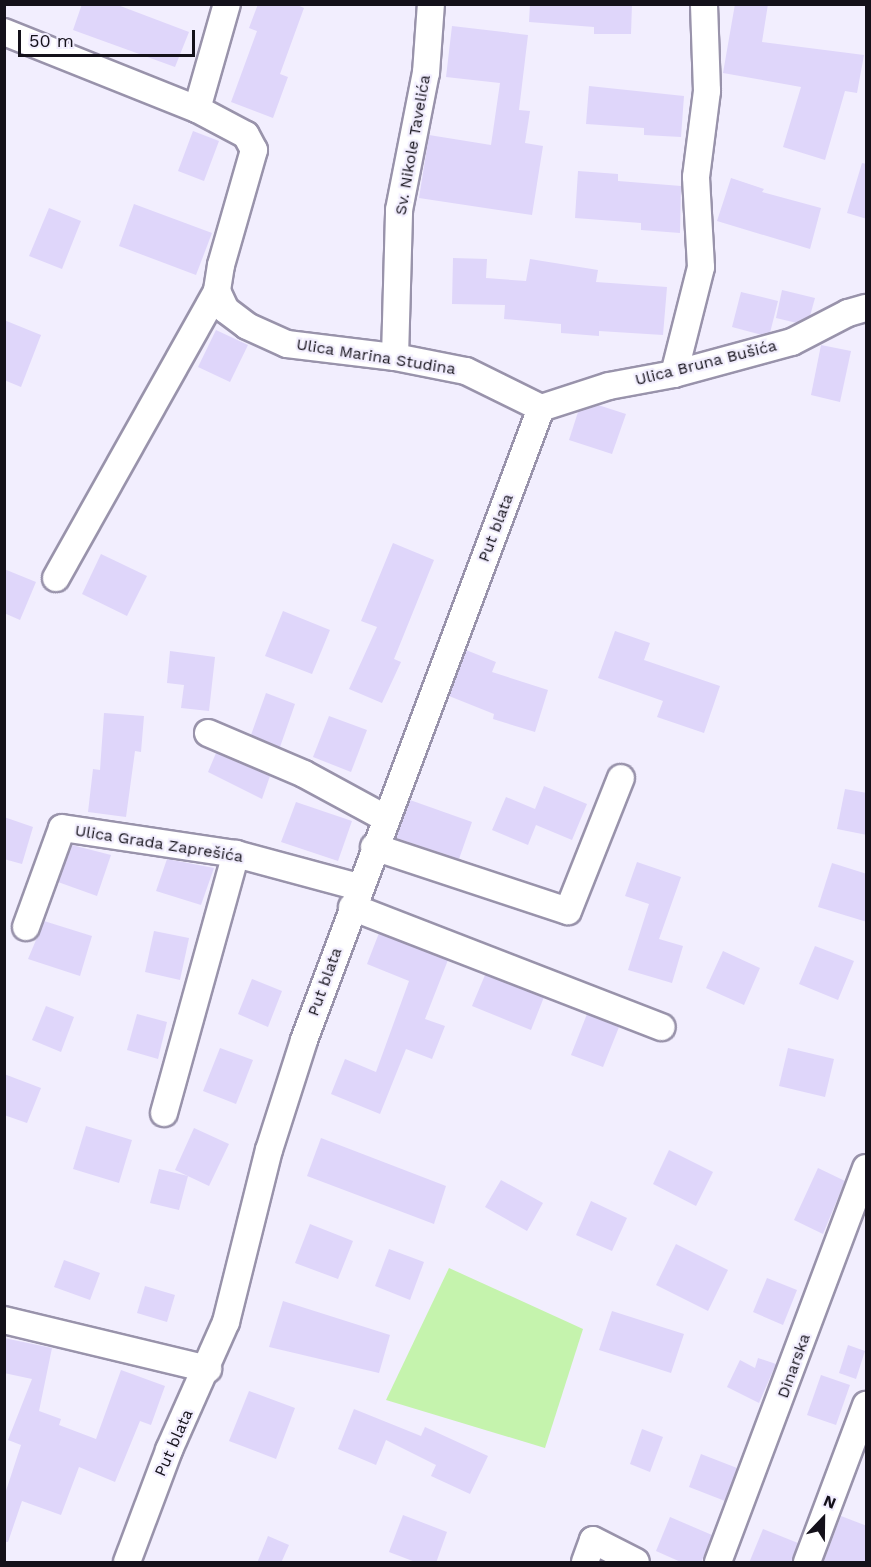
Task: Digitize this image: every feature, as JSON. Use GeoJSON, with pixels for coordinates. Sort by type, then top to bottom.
{"type":"FeatureCollection","features":[{"type":"Feature","properties":{"kind":"street"},"geometry":{"type":"LineString","coordinates":[[197,109],[227,4]]}},
{"type":"Feature","properties":{"kind":"street","name":"Sv. Nikole Tavelića"},"geometry":{"type":"LineString","coordinates":[[395,357],[399,210],[426,73],[431,4]]}},
{"type":"Feature","properties":{"kind":"street"},"geometry":{"type":"LineString","coordinates":[[674,374],[701,267],[696,177],[707,92],[704,4]]}},
{"type":"Feature","properties":{"kind":"street"},"geometry":{"type":"LineString","coordinates":[[4,32],[197,109],[246,135],[254,150],[220,265],[218,291],[56,578]]}},
{"type":"Feature","properties":{"kind":"street","name":"Ulica Marina Studina"},"geometry":{"type":"LineString","coordinates":[[218,291],[226,310],[240,321],[287,344],[395,357],[466,371],[542,408]]}},
{"type":"Feature","properties":{"kind":"street","name":"Ulica Bruna Bušića"},"geometry":{"type":"LineString","coordinates":[[542,408],[609,386],[674,374],[792,342],[848,313],[867,308]]}},
{"type":"Feature","properties":{"kind":"street","name":"Put blata"},"geometry":{"type":"LineString","coordinates":[[127,1563],[169,1450],[208,1369],[241,1275],[273,1139],[355,897],[542,408]]}},
{"type":"Feature","properties":{"kind":"street"},"geometry":{"type":"LineString","coordinates":[[208,733],[304,774],[385,818]]}},
{"type":"Feature","properties":{"kind":"street"},"geometry":{"type":"LineString","coordinates":[[374,847],[568,911],[621,778]]}},
{"type":"Feature","properties":{"kind":"street","name":"Ulica Grada Zaprešića"},"geometry":{"type":"LineString","coordinates":[[26,927],[62,828],[236,854],[355,897],[662,1027]]}},
{"type":"Feature","properties":{"kind":"street"},"geometry":{"type":"LineString","coordinates":[[164,1113],[236,854]]}},
{"type":"Feature","properties":{"kind":"street","name":"Dinarska"},"geometry":{"type":"LineString","coordinates":[[718,1563],[867,1168]]}},
{"type":"Feature","properties":{"kind":"street"},"geometry":{"type":"LineString","coordinates":[[4,1320],[208,1369]]}},
{"type":"Feature","properties":{"kind":"street"},"geometry":{"type":"LineString","coordinates":[[807,1563],[867,1405]]}},
{"type":"Feature","properties":{"kind":"street"},"geometry":{"type":"LineString","coordinates":[[585,1563],[593,1540],[636,1563]]}},
{"type":"Feature","properties":{"kind":"green space"},"geometry":{"type":"Polygon","coordinates":[[[449,1268],[583,1329],[545,1448],[386,1400],[449,1268]]]}},
{"type":"Feature","properties":{"kind":"building"},"geometry":{"type":"Polygon","coordinates":[[[82,4],[115,4],[189,32],[175,67],[73,30],[82,4]]]}},
{"type":"Feature","properties":{"kind":"building"},"geometry":{"type":"Polygon","coordinates":[[[258,4],[295,4],[304,8],[280,74],[288,77],[273,118],[231,102],[257,31],[249,28],[258,4]]]}},
{"type":"Feature","properties":{"kind":"building"},"geometry":{"type":"Polygon","coordinates":[[[530,4],[632,4],[631,34],[594,34],[594,27],[529,22],[530,4]]]}},
{"type":"Feature","properties":{"kind":"building"},"geometry":{"type":"Polygon","coordinates":[[[735,4],[768,4],[762,42],[864,55],[857,93],[845,91],[825,160],[783,147],[801,87],[723,73],[735,4]]]}},
{"type":"Feature","properties":{"kind":"building"},"geometry":{"type":"Polygon","coordinates":[[[452,26],[528,35],[519,110],[530,111],[525,143],[543,146],[532,215],[419,198],[429,135],[491,145],[500,83],[446,77],[452,26]]]}},
{"type":"Feature","properties":{"kind":"building"},"geometry":{"type":"Polygon","coordinates":[[[589,86],[684,96],[681,137],[644,135],[644,128],[586,124],[589,86]]]}},
{"type":"Feature","properties":{"kind":"building"},"geometry":{"type":"Polygon","coordinates":[[[193,131],[219,141],[204,181],[178,171],[193,131]]]}},
{"type":"Feature","properties":{"kind":"building"},"geometry":{"type":"Polygon","coordinates":[[[862,163],[867,164],[867,219],[847,213],[862,163]]]}},
{"type":"Feature","properties":{"kind":"building"},"geometry":{"type":"Polygon","coordinates":[[[578,171],[618,174],[618,181],[681,186],[680,233],[641,230],[641,223],[575,218],[578,171]]]}},
{"type":"Feature","properties":{"kind":"building"},"geometry":{"type":"Polygon","coordinates":[[[731,178],[764,189],[762,192],[821,208],[810,249],[717,221],[731,178]]]}},
{"type":"Feature","properties":{"kind":"building"},"geometry":{"type":"Polygon","coordinates":[[[134,204],[212,233],[196,275],[119,246],[134,204]]]}},
{"type":"Feature","properties":{"kind":"building"},"geometry":{"type":"Polygon","coordinates":[[[49,208],[81,221],[62,269],[29,256],[49,208]]]}},
{"type":"Feature","properties":{"kind":"building"},"geometry":{"type":"Polygon","coordinates":[[[453,258],[487,259],[486,278],[526,281],[530,259],[598,270],[596,282],[667,287],[663,335],[599,331],[599,336],[561,333],[561,324],[504,319],[505,305],[452,304],[453,258]]]}},
{"type":"Feature","properties":{"kind":"building"},"geometry":{"type":"Polygon","coordinates":[[[782,290],[815,298],[810,316],[797,323],[776,318],[782,290]]]}},
{"type":"Feature","properties":{"kind":"building"},"geometry":{"type":"Polygon","coordinates":[[[741,292],[778,301],[770,333],[762,335],[732,327],[741,292]]]}},
{"type":"Feature","properties":{"kind":"building"},"geometry":{"type":"Polygon","coordinates":[[[4,320],[41,335],[21,387],[4,380],[4,320]]]}},
{"type":"Feature","properties":{"kind":"building"},"geometry":{"type":"Polygon","coordinates":[[[216,330],[248,345],[230,382],[198,367],[216,330]]]}},
{"type":"Feature","properties":{"kind":"building"},"geometry":{"type":"Polygon","coordinates":[[[821,345],[851,351],[840,402],[811,395],[821,345]]]}},
{"type":"Feature","properties":{"kind":"building"},"geometry":{"type":"Polygon","coordinates":[[[598,405],[626,414],[612,454],[569,440],[578,412],[598,405]]]}},
{"type":"Feature","properties":{"kind":"building"},"geometry":{"type":"Polygon","coordinates":[[[393,543],[434,560],[394,659],[401,662],[382,703],[349,689],[377,627],[361,621],[393,543]]]}},
{"type":"Feature","properties":{"kind":"building"},"geometry":{"type":"Polygon","coordinates":[[[101,554],[147,576],[127,616],[82,594],[101,554]]]}},
{"type":"Feature","properties":{"kind":"building"},"geometry":{"type":"Polygon","coordinates":[[[4,569],[36,582],[20,620],[4,613],[4,569]]]}},
{"type":"Feature","properties":{"kind":"building"},"geometry":{"type":"Polygon","coordinates":[[[283,611],[330,630],[312,674],[265,656],[283,611]]]}},
{"type":"Feature","properties":{"kind":"building"},"geometry":{"type":"Polygon","coordinates":[[[615,631],[650,643],[644,660],[720,686],[704,733],[657,717],[663,701],[598,678],[615,631]]]}},
{"type":"Feature","properties":{"kind":"building"},"geometry":{"type":"Polygon","coordinates":[[[466,650],[496,662],[492,672],[548,690],[535,732],[493,719],[494,714],[449,696],[466,650]]]}},
{"type":"Feature","properties":{"kind":"building"},"geometry":{"type":"Polygon","coordinates":[[[170,651],[215,657],[209,711],[181,708],[184,685],[167,683],[170,651]]]}},
{"type":"Feature","properties":{"kind":"building"},"geometry":{"type":"Polygon","coordinates":[[[266,693],[295,704],[280,747],[251,735],[266,693]]]}},
{"type":"Feature","properties":{"kind":"building"},"geometry":{"type":"Polygon","coordinates":[[[104,713],[144,716],[141,752],[135,751],[126,817],[88,812],[93,769],[100,770],[104,713]]]}},
{"type":"Feature","properties":{"kind":"building"},"geometry":{"type":"Polygon","coordinates":[[[329,716],[367,730],[351,772],[313,757],[329,716]]]}},
{"type":"Feature","properties":{"kind":"building"},"geometry":{"type":"Polygon","coordinates":[[[216,753],[270,776],[262,799],[208,772],[216,753]]]}},
{"type":"Feature","properties":{"kind":"building"},"geometry":{"type":"Polygon","coordinates":[[[544,786],[587,804],[572,840],[536,825],[528,845],[492,830],[506,797],[535,809],[544,786]]]}},
{"type":"Feature","properties":{"kind":"building"},"geometry":{"type":"Polygon","coordinates":[[[845,789],[867,793],[867,835],[837,829],[845,789]]]}},
{"type":"Feature","properties":{"kind":"building"},"geometry":{"type":"Polygon","coordinates":[[[410,800],[472,822],[459,859],[396,838],[410,800]]]}},
{"type":"Feature","properties":{"kind":"building"},"geometry":{"type":"Polygon","coordinates":[[[296,802],[352,821],[338,861],[281,842],[296,802]]]}},
{"type":"Feature","properties":{"kind":"building"},"geometry":{"type":"Polygon","coordinates":[[[4,817],[33,827],[22,864],[4,859],[4,817]]]}},
{"type":"Feature","properties":{"kind":"building"},"geometry":{"type":"Polygon","coordinates":[[[72,845],[111,855],[97,896],[58,882],[72,845]]]}},
{"type":"Feature","properties":{"kind":"building"},"geometry":{"type":"Polygon","coordinates":[[[167,859],[214,868],[201,905],[156,891],[167,859]]]}},
{"type":"Feature","properties":{"kind":"building"},"geometry":{"type":"Polygon","coordinates":[[[637,862],[681,877],[659,939],[683,946],[672,983],[628,970],[649,904],[625,896],[637,862]]]}},
{"type":"Feature","properties":{"kind":"building"},"geometry":{"type":"Polygon","coordinates":[[[832,863],[867,874],[867,922],[818,907],[832,863]]]}},
{"type":"Feature","properties":{"kind":"building"},"geometry":{"type":"Polygon","coordinates":[[[44,921],[92,936],[80,976],[28,959],[44,921]]]}},
{"type":"Feature","properties":{"kind":"building"},"geometry":{"type":"Polygon","coordinates":[[[154,931],[189,938],[180,980],[145,972],[154,931]]]}},
{"type":"Feature","properties":{"kind":"building"},"geometry":{"type":"Polygon","coordinates":[[[379,933],[448,960],[425,1019],[445,1026],[432,1059],[406,1049],[380,1114],[331,1094],[345,1059],[376,1072],[409,981],[367,964],[379,933]]]}},
{"type":"Feature","properties":{"kind":"building"},"geometry":{"type":"Polygon","coordinates":[[[815,946],[854,961],[838,1000],[799,984],[815,946]]]}},
{"type":"Feature","properties":{"kind":"building"},"geometry":{"type":"Polygon","coordinates":[[[723,951],[760,968],[744,1005],[706,988],[723,951]]]}},
{"type":"Feature","properties":{"kind":"building"},"geometry":{"type":"Polygon","coordinates":[[[485,975],[544,997],[531,1030],[472,1006],[485,975]]]}},
{"type":"Feature","properties":{"kind":"building"},"geometry":{"type":"Polygon","coordinates":[[[252,979],[282,991],[268,1027],[238,1014],[252,979]]]}},
{"type":"Feature","properties":{"kind":"building"},"geometry":{"type":"Polygon","coordinates":[[[46,1006],[74,1017],[61,1052],[32,1040],[46,1006]]]}},
{"type":"Feature","properties":{"kind":"building"},"geometry":{"type":"Polygon","coordinates":[[[137,1014],[167,1022],[158,1059],[127,1050],[137,1014]]]}},
{"type":"Feature","properties":{"kind":"building"},"geometry":{"type":"Polygon","coordinates":[[[587,1014],[619,1027],[603,1067],[571,1055],[587,1014]]]}},
{"type":"Feature","properties":{"kind":"building"},"geometry":{"type":"Polygon","coordinates":[[[220,1048],[253,1060],[236,1104],[203,1091],[220,1048]]]}},
{"type":"Feature","properties":{"kind":"building"},"geometry":{"type":"Polygon","coordinates":[[[788,1048],[834,1059],[825,1097],[779,1086],[788,1048]]]}},
{"type":"Feature","properties":{"kind":"building"},"geometry":{"type":"Polygon","coordinates":[[[4,1074],[41,1088],[27,1123],[4,1115],[4,1074]]]}},
{"type":"Feature","properties":{"kind":"building"},"geometry":{"type":"Polygon","coordinates":[[[86,1126],[132,1140],[119,1183],[73,1169],[86,1126]]]}},
{"type":"Feature","properties":{"kind":"building"},"geometry":{"type":"Polygon","coordinates":[[[194,1128],[229,1144],[209,1186],[175,1170],[194,1128]]]}},
{"type":"Feature","properties":{"kind":"building"},"geometry":{"type":"Polygon","coordinates":[[[321,1138],[446,1186],[434,1224],[307,1176],[321,1138]]]}},
{"type":"Feature","properties":{"kind":"building"},"geometry":{"type":"Polygon","coordinates":[[[669,1150],[713,1172],[696,1206],[653,1184],[669,1150]]]}},
{"type":"Feature","properties":{"kind":"building"},"geometry":{"type":"Polygon","coordinates":[[[818,1168],[845,1181],[823,1234],[794,1220],[818,1168]]]}},
{"type":"Feature","properties":{"kind":"building"},"geometry":{"type":"Polygon","coordinates":[[[159,1169],[188,1176],[179,1210],[150,1203],[159,1169]]]}},
{"type":"Feature","properties":{"kind":"building"},"geometry":{"type":"Polygon","coordinates":[[[501,1180],[543,1203],[527,1231],[485,1207],[501,1180]]]}},
{"type":"Feature","properties":{"kind":"building"},"geometry":{"type":"Polygon","coordinates":[[[591,1201],[627,1218],[612,1251],[576,1235],[591,1201]]]}},
{"type":"Feature","properties":{"kind":"building"},"geometry":{"type":"Polygon","coordinates":[[[310,1224],[353,1241],[338,1279],[295,1263],[310,1224]]]}},
{"type":"Feature","properties":{"kind":"building"},"geometry":{"type":"Polygon","coordinates":[[[676,1244],[728,1270],[708,1311],[656,1285],[676,1244]]]}},
{"type":"Feature","properties":{"kind":"building"},"geometry":{"type":"Polygon","coordinates":[[[389,1249],[424,1262],[410,1300],[375,1286],[389,1249]]]}},
{"type":"Feature","properties":{"kind":"building"},"geometry":{"type":"Polygon","coordinates":[[[64,1260],[100,1273],[90,1300],[54,1287],[64,1260]]]}},
{"type":"Feature","properties":{"kind":"building"},"geometry":{"type":"Polygon","coordinates":[[[767,1278],[797,1290],[783,1325],[753,1312],[767,1278]]]}},
{"type":"Feature","properties":{"kind":"building"},"geometry":{"type":"Polygon","coordinates":[[[145,1286],[175,1295],[167,1322],[137,1313],[145,1286]]]}},
{"type":"Feature","properties":{"kind":"building"},"geometry":{"type":"Polygon","coordinates":[[[283,1301],[390,1335],[379,1373],[269,1347],[283,1301]]]}},
{"type":"Feature","properties":{"kind":"building"},"geometry":{"type":"Polygon","coordinates":[[[612,1311],[684,1334],[671,1373],[599,1350],[612,1311]]]}},
{"type":"Feature","properties":{"kind":"building"},"geometry":{"type":"Polygon","coordinates":[[[4,1338],[52,1348],[39,1411],[61,1419],[59,1425],[96,1439],[121,1370],[165,1386],[151,1425],[140,1421],[115,1482],[79,1467],[61,1515],[22,1501],[8,1542],[4,1542],[4,1497],[21,1445],[8,1440],[32,1379],[4,1373],[4,1338]]]}},
{"type":"Feature","properties":{"kind":"building"},"geometry":{"type":"Polygon","coordinates":[[[848,1345],[865,1351],[856,1379],[839,1373],[848,1345]]]}},
{"type":"Feature","properties":{"kind":"building"},"geometry":{"type":"Polygon","coordinates":[[[758,1358],[776,1364],[759,1403],[727,1387],[740,1360],[755,1368],[758,1358]]]}},
{"type":"Feature","properties":{"kind":"building"},"geometry":{"type":"Polygon","coordinates":[[[821,1375],[850,1385],[836,1425],[807,1415],[821,1375]]]}},
{"type":"Feature","properties":{"kind":"building"},"geometry":{"type":"Polygon","coordinates":[[[249,1391],[295,1408],[276,1459],[229,1441],[249,1391]]]}},
{"type":"Feature","properties":{"kind":"building"},"geometry":{"type":"Polygon","coordinates":[[[354,1409],[421,1436],[425,1427],[488,1456],[470,1494],[431,1476],[436,1465],[386,1440],[376,1465],[338,1449],[354,1409]]]}},
{"type":"Feature","properties":{"kind":"building"},"geometry":{"type":"Polygon","coordinates":[[[642,1429],[663,1437],[650,1472],[630,1464],[642,1429]]]}},
{"type":"Feature","properties":{"kind":"building"},"geometry":{"type":"Polygon","coordinates":[[[701,1454],[737,1468],[725,1501],[689,1487],[701,1454]]]}},
{"type":"Feature","properties":{"kind":"building"},"geometry":{"type":"Polygon","coordinates":[[[403,1515],[447,1532],[436,1563],[418,1563],[389,1552],[403,1515]]]}},
{"type":"Feature","properties":{"kind":"building"},"geometry":{"type":"Polygon","coordinates":[[[841,1516],[867,1526],[867,1563],[823,1563],[841,1516]]]}},
{"type":"Feature","properties":{"kind":"building"},"geometry":{"type":"Polygon","coordinates":[[[670,1517],[712,1535],[701,1563],[683,1563],[656,1551],[670,1517]]]}},
{"type":"Feature","properties":{"kind":"building"},"geometry":{"type":"Polygon","coordinates":[[[763,1529],[798,1543],[792,1563],[749,1563],[763,1529]]]}},
{"type":"Feature","properties":{"kind":"building"},"geometry":{"type":"Polygon","coordinates":[[[268,1536],[289,1545],[281,1563],[257,1563],[268,1536]]]}}]}
